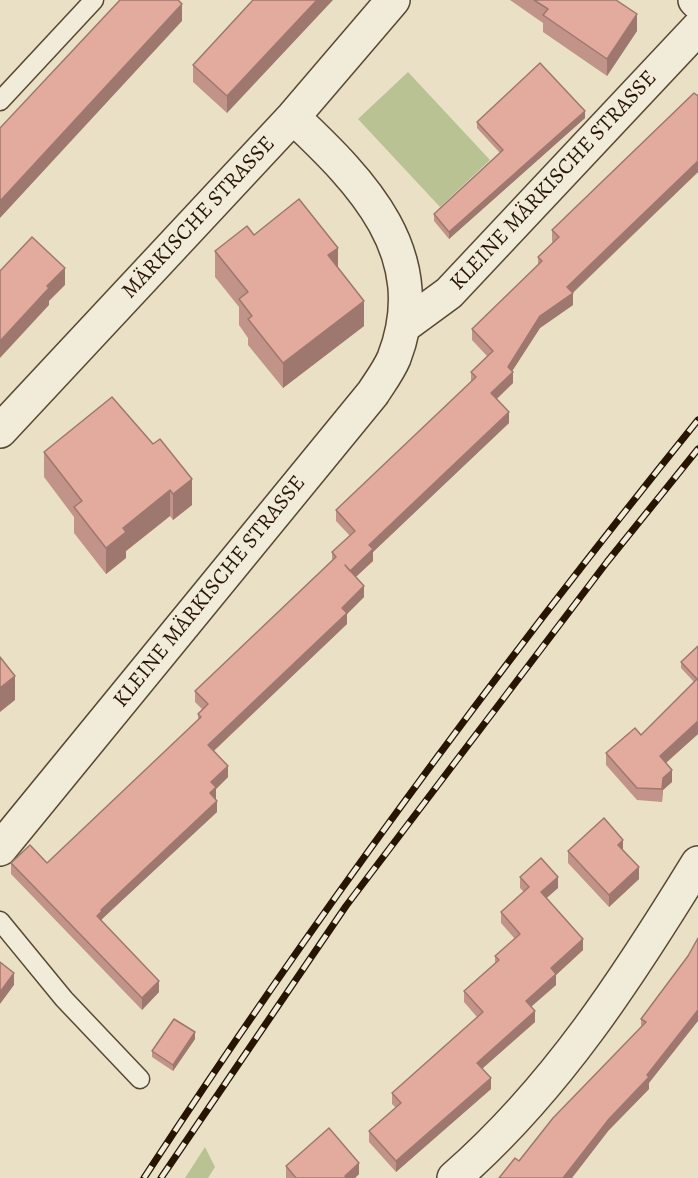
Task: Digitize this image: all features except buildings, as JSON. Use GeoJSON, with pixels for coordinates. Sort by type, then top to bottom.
{"type":"FeatureCollection","features":[{"type":"Feature","properties":{"kind":"street","name":"MÄRKISCHE STRASSE"},"geometry":{"type":"LineString","coordinates":[[0,431],[293,117],[393,0]]}},
{"type":"Feature","properties":{"kind":"street","name":"KLEINE MÄRKISCHE STRASSE"},"geometry":{"type":"LineString","coordinates":[[404,326],[449,293],[698,28]]}},
{"type":"Feature","properties":{"kind":"street","name":"KLEINE MÄRKISCHE STRASSE"},"geometry":{"type":"LineString","coordinates":[[0,849],[373,393],[394,360],[404,326],[401,259],[388,227],[371,199],[338,159],[293,117]]}},
{"type":"Feature","properties":{"kind":"street"},"geometry":{"type":"LineString","coordinates":[[454,1178],[478,1157],[548,1082],[629,976],[698,863]]}},
{"type":"Feature","properties":{"kind":"lane"},"geometry":{"type":"LineString","coordinates":[[0,101],[94,0]]}},
{"type":"Feature","properties":{"kind":"lane"},"geometry":{"type":"LineString","coordinates":[[0,921],[64,999],[140,1079]]}},
{"type":"Feature","properties":{"kind":"green space"},"geometry":{"type":"Polygon","coordinates":[[[408,72],[490,160],[440,207],[358,119],[408,72]]]}},
{"type":"Feature","properties":{"kind":"green space"},"geometry":{"type":"Polygon","coordinates":[[[205,1147],[215,1167],[208,1178],[185,1178],[205,1147]]]}},
{"type":"Feature","properties":{"kind":"railway"},"geometry":{"type":"LineString","coordinates":[[144,1178],[275,983],[412,792],[553,604],[698,420]]}},
{"type":"Feature","properties":{"kind":"railway"},"geometry":{"type":"LineString","coordinates":[[161,1178],[346,906],[607,562],[698,449]]}}]}
